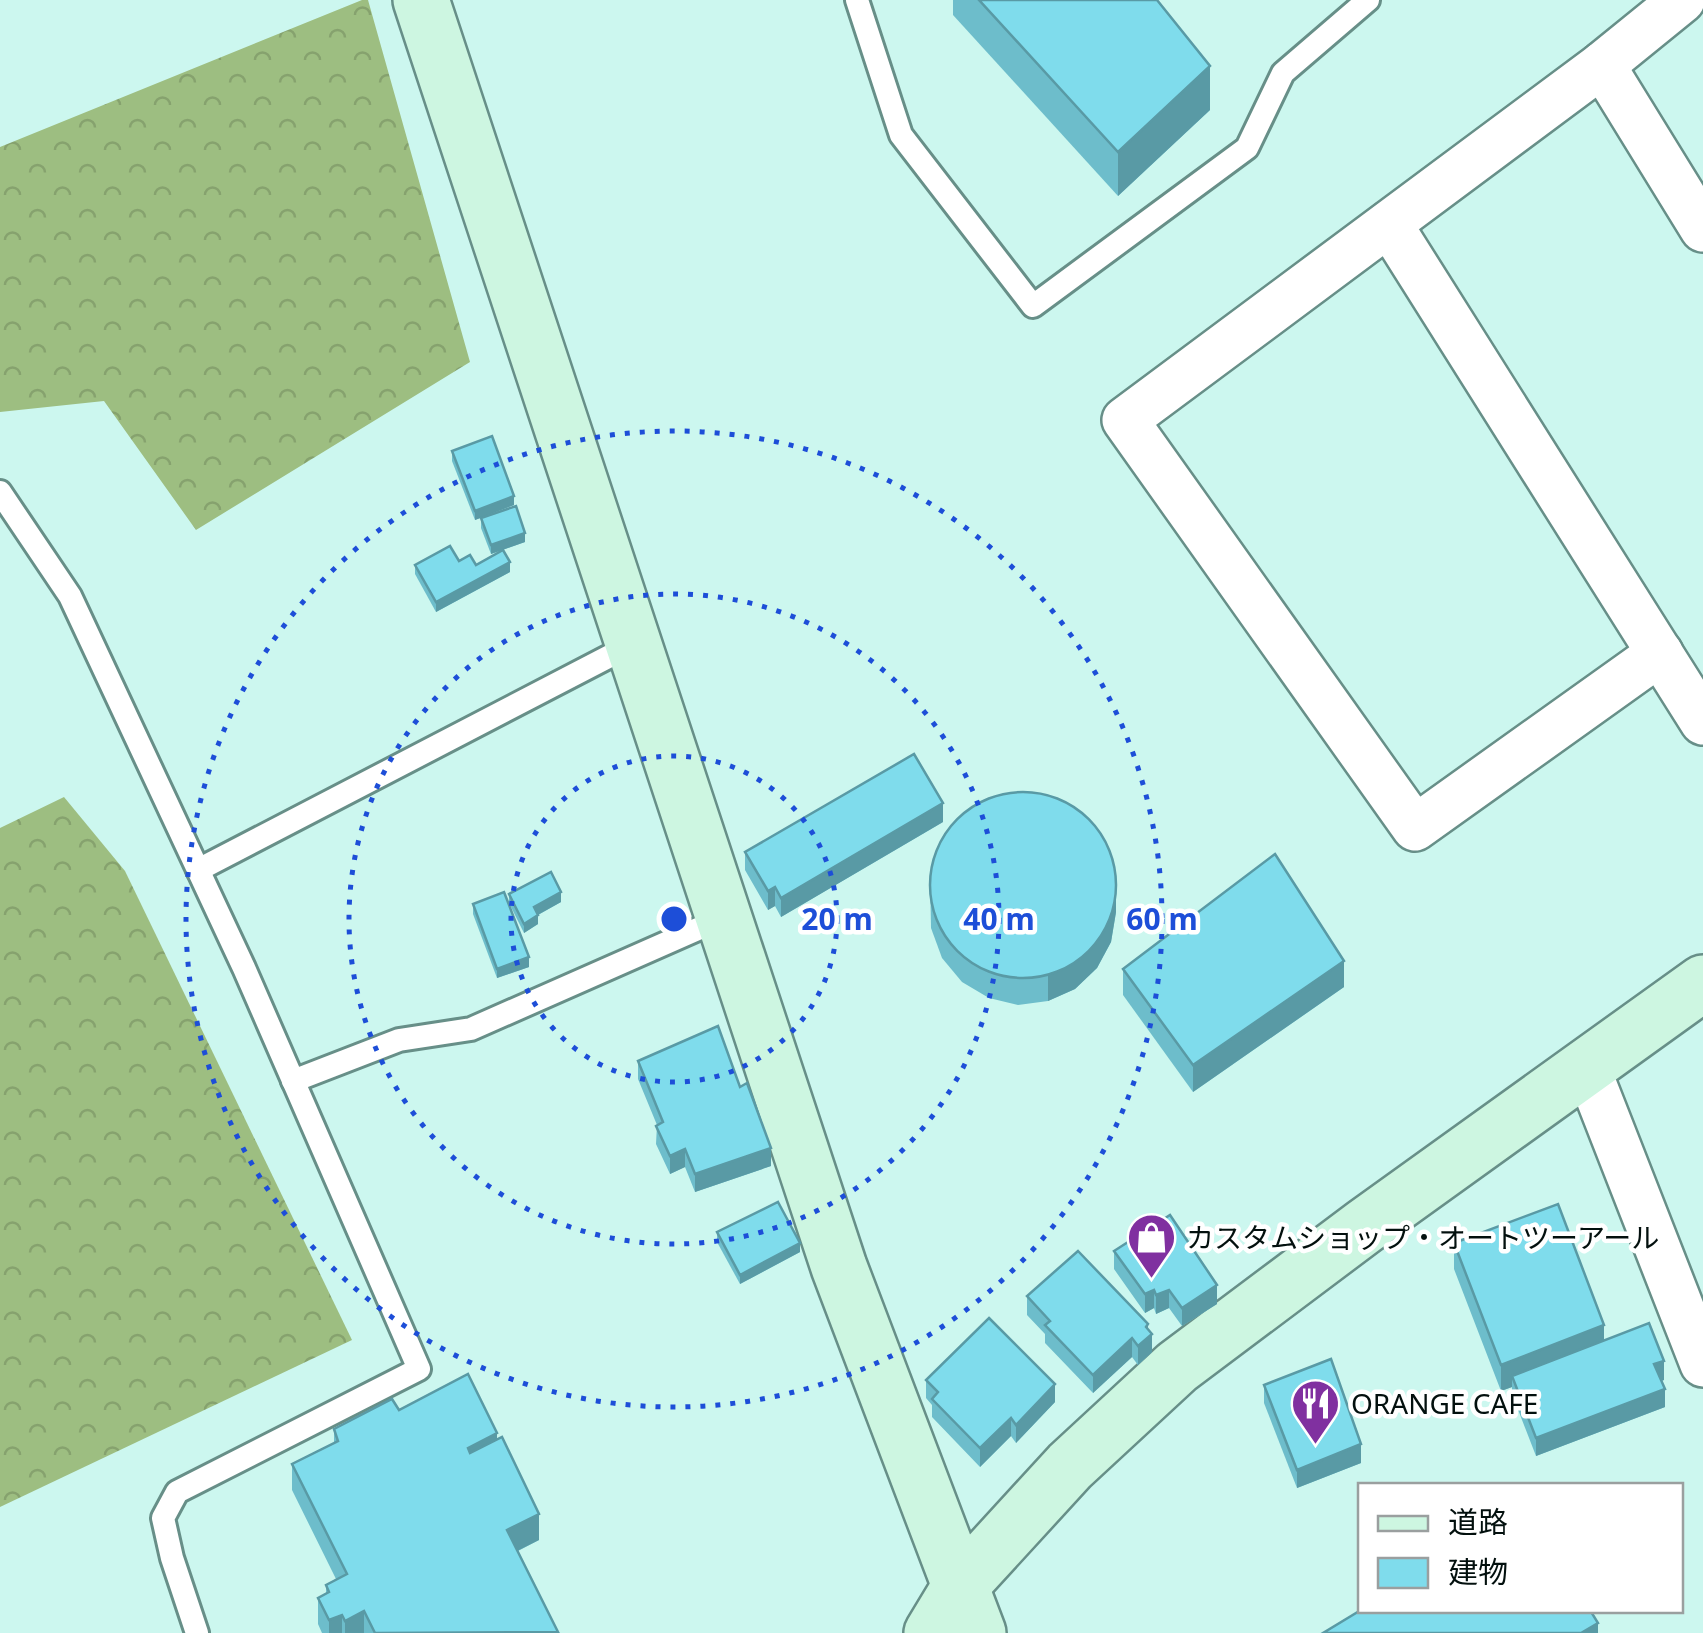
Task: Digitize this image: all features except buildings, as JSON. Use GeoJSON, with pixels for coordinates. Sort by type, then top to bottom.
{"type":"FeatureCollection","features":[{"type":"Feature","properties":{"kind":"street"},"geometry":{"type":"LineString","coordinates":[[421,0],[839,1266],[970,1609]]}},
{"type":"Feature","properties":{"kind":"street"},"geometry":{"type":"LineString","coordinates":[[1660,653],[1415,828],[1125,420],[1602,66],[1682,0]]}},
{"type":"Feature","properties":{"kind":"street"},"geometry":{"type":"LineString","coordinates":[[1602,66],[1703,229]]}},
{"type":"Feature","properties":{"kind":"street"},"geometry":{"type":"LineString","coordinates":[[1389,224],[1703,722]]}},
{"type":"Feature","properties":{"kind":"street"},"geometry":{"type":"LineString","coordinates":[[932,1633],[970,1609],[1070,1466],[1177,1366],[1703,982]]}},
{"type":"Feature","properties":{"kind":"street"},"geometry":{"type":"LineString","coordinates":[[1586,1065],[1703,1364]]}},
{"type":"Feature","properties":{"kind":"lane"},"geometry":{"type":"LineString","coordinates":[[857,0],[901,136],[1033,306],[1248,148],[1283,73],[1368,0]]}},
{"type":"Feature","properties":{"kind":"lane"},"geometry":{"type":"LineString","coordinates":[[0,492],[70,596],[198,870],[419,1370],[177,1492],[163,1518],[197,1633]]}},
{"type":"Feature","properties":{"kind":"lane"},"geometry":{"type":"LineString","coordinates":[[198,870],[635,642]]}},
{"type":"Feature","properties":{"kind":"lane"},"geometry":{"type":"LineString","coordinates":[[293,1081],[399,1040],[470,1029],[725,918]]}},
{"type":"Feature","properties":{"kind":"green space"},"geometry":{"type":"Polygon","coordinates":[[[368,0],[470,362],[196,530],[104,401],[0,412],[0,147],[368,0]]]}},
{"type":"Feature","properties":{"kind":"green space"},"geometry":{"type":"Polygon","coordinates":[[[64,797],[125,871],[352,1340],[0,1507],[0,828],[64,797]]]}},
{"type":"Feature","properties":{"kind":"place","name":"カスタムショップ・オートツーアール"},"geometry":{"type":"Point","coordinates":[1151,1280]}},
{"type":"Feature","properties":{"kind":"place","name":"ORANGE CAFE"},"geometry":{"type":"Point","coordinates":[1316,1446]}}]}
